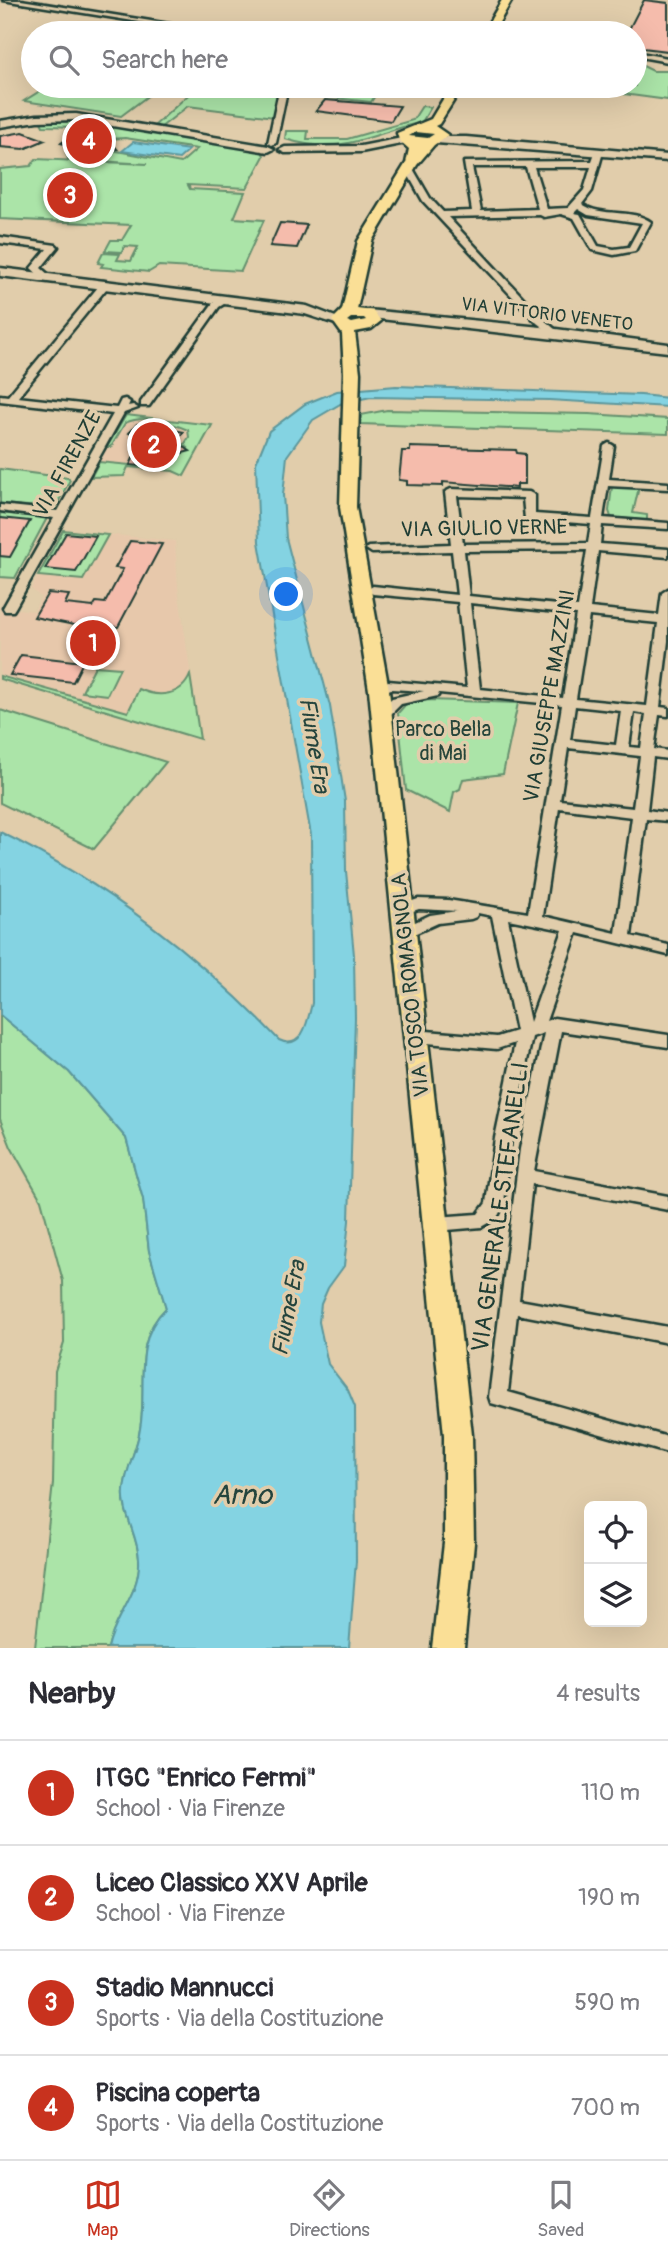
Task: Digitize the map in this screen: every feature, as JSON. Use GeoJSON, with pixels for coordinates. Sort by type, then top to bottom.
{"type":"FeatureCollection","features":[{"type":"Feature","properties":{"kind":"main road"},"geometry":{"type":"LineString","coordinates":[[495,21],[507,0]]}},
{"type":"Feature","properties":{"kind":"main road"},"geometry":{"type":"LineString","coordinates":[[407,138],[431,124],[450,98]]}},
{"type":"Feature","properties":{"kind":"main road"},"geometry":{"type":"LineString","coordinates":[[437,137],[442,112]]}},
{"type":"Feature","properties":{"kind":"main road"},"geometry":{"type":"LineString","coordinates":[[421,128],[437,137]]}},
{"type":"Feature","properties":{"kind":"main road"},"geometry":{"type":"LineString","coordinates":[[407,138],[437,137]]}},
{"type":"Feature","properties":{"kind":"main road","name":"VIA TOSCO ROMAGNOLA"},"geometry":{"type":"LineString","coordinates":[[354,368],[349,334],[362,303],[365,272],[376,228],[409,191],[411,166],[437,137]]}},
{"type":"Feature","properties":{"kind":"main road"},"geometry":{"type":"LineString","coordinates":[[407,138],[415,148],[411,166]]}},
{"type":"Feature","properties":{"kind":"main road","name":"VIA TOSCO ROMAGNOLA"},"geometry":{"type":"LineString","coordinates":[[357,318],[349,425],[348,506],[379,690],[460,1454],[459,1543],[448,1648]]}},
{"type":"Feature","properties":{"kind":"street"},"geometry":{"type":"LineString","coordinates":[[7,0],[146,21]]}},
{"type":"Feature","properties":{"kind":"street"},"geometry":{"type":"LineString","coordinates":[[647,57],[668,60]]}},
{"type":"Feature","properties":{"kind":"street"},"geometry":{"type":"LineString","coordinates":[[277,143],[283,98]]}},
{"type":"Feature","properties":{"kind":"street"},"geometry":{"type":"LineString","coordinates":[[0,124],[42,117],[76,117],[238,142],[277,143],[311,148],[349,149],[407,138]]}},
{"type":"Feature","properties":{"kind":"street"},"geometry":{"type":"LineString","coordinates":[[437,137],[668,158]]}},
{"type":"Feature","properties":{"kind":"street"},"geometry":{"type":"LineString","coordinates":[[565,213],[588,191],[599,152]]}},
{"type":"Feature","properties":{"kind":"street"},"geometry":{"type":"LineString","coordinates":[[477,214],[467,164],[594,164]]}},
{"type":"Feature","properties":{"kind":"street"},"geometry":{"type":"LineString","coordinates":[[529,164],[544,214]]}},
{"type":"Feature","properties":{"kind":"street"},"geometry":{"type":"LineString","coordinates":[[409,191],[440,215],[553,332]]}},
{"type":"Feature","properties":{"kind":"street"},"geometry":{"type":"LineString","coordinates":[[577,204],[588,212]]}},
{"type":"Feature","properties":{"kind":"street"},"geometry":{"type":"LineString","coordinates":[[440,215],[565,213],[577,216],[594,248],[607,252],[632,249],[647,222],[588,212],[579,213],[577,216]]}},
{"type":"Feature","properties":{"kind":"street"},"geometry":{"type":"LineString","coordinates":[[0,240],[52,246],[51,251],[36,268],[46,277]]}},
{"type":"Feature","properties":{"kind":"street","name":"VIA VITTORIO VENETO"},"geometry":{"type":"LineString","coordinates":[[0,272],[196,294],[357,318],[422,318],[668,348]]}},
{"type":"Feature","properties":{"kind":"street"},"geometry":{"type":"LineString","coordinates":[[5,399],[106,283]]}},
{"type":"Feature","properties":{"kind":"street","name":"VIA VITTORIO VENETO"},"geometry":{"type":"LineString","coordinates":[[196,294],[357,318]]}},
{"type":"Feature","properties":{"kind":"street","name":"VIA FIRENZE"},"geometry":{"type":"LineString","coordinates":[[9,608],[125,407],[145,404],[216,305],[227,299]]}},
{"type":"Feature","properties":{"kind":"street"},"geometry":{"type":"LineString","coordinates":[[5,399],[125,407]]}},
{"type":"Feature","properties":{"kind":"street","name":"VIA GIUSEPPE MAZZINI"},"geometry":{"type":"LineString","coordinates":[[536,918],[552,803],[596,546],[609,446]]}},
{"type":"Feature","properties":{"kind":"street"},"geometry":{"type":"LineString","coordinates":[[604,482],[668,486]]}},
{"type":"Feature","properties":{"kind":"street"},"geometry":{"type":"LineString","coordinates":[[474,693],[451,492],[529,495],[529,517],[668,526]]}},
{"type":"Feature","properties":{"kind":"street"},"geometry":{"type":"LineString","coordinates":[[0,508],[61,515]]}},
{"type":"Feature","properties":{"kind":"street","name":"VIA GIULIO VERNE"},"geometry":{"type":"LineString","coordinates":[[372,549],[596,546],[668,553]]}},
{"type":"Feature","properties":{"kind":"street"},"geometry":{"type":"LineString","coordinates":[[373,590],[666,620]]}},
{"type":"Feature","properties":{"kind":"street"},"geometry":{"type":"LineString","coordinates":[[623,940],[650,752],[661,711],[668,593]]}},
{"type":"Feature","properties":{"kind":"street"},"geometry":{"type":"LineString","coordinates":[[375,667],[387,679],[418,690]]}},
{"type":"Feature","properties":{"kind":"street"},"geometry":{"type":"LineString","coordinates":[[379,690],[455,691],[661,711]]}},
{"type":"Feature","properties":{"kind":"street"},"geometry":{"type":"LineString","coordinates":[[381,716],[394,702],[418,690]]}},
{"type":"Feature","properties":{"kind":"street"},"geometry":{"type":"LineString","coordinates":[[622,750],[628,708]]}},
{"type":"Feature","properties":{"kind":"street"},"geometry":{"type":"LineString","coordinates":[[562,743],[668,755]]}},
{"type":"Feature","properties":{"kind":"street"},"geometry":{"type":"LineString","coordinates":[[552,803],[668,817]]}},
{"type":"Feature","properties":{"kind":"street"},"geometry":{"type":"LineString","coordinates":[[400,900],[536,918],[668,950]]}},
{"type":"Feature","properties":{"kind":"street"},"geometry":{"type":"LineString","coordinates":[[400,900],[423,915],[495,913]]}},
{"type":"Feature","properties":{"kind":"street"},"geometry":{"type":"LineString","coordinates":[[495,913],[529,1033]]}},
{"type":"Feature","properties":{"kind":"street"},"geometry":{"type":"LineString","coordinates":[[403,934],[425,922],[446,916]]}},
{"type":"Feature","properties":{"kind":"street"},"geometry":{"type":"LineString","coordinates":[[436,1224],[478,1221],[486,1218],[493,1209],[514,1083],[529,1033],[572,927]]}},
{"type":"Feature","properties":{"kind":"street"},"geometry":{"type":"LineString","coordinates":[[415,1036],[497,1043],[554,1024],[668,1041]]}},
{"type":"Feature","properties":{"kind":"street","name":"VIA GENERALE STEFANELLI"},"geometry":{"type":"LineString","coordinates":[[554,1024],[524,1175],[498,1397],[668,1445]]}},
{"type":"Feature","properties":{"kind":"street"},"geometry":{"type":"LineString","coordinates":[[524,1175],[668,1203]]}},
{"type":"Feature","properties":{"kind":"street"},"geometry":{"type":"LineString","coordinates":[[508,1305],[668,1335]]}},
{"type":"Feature","properties":{"kind":"shaded area"},"geometry":{"type":"Polygon","coordinates":[[[126,415],[212,425],[184,476],[173,471],[128,467],[124,476],[91,477],[126,415]]]}},
{"type":"Feature","properties":{"kind":"shaded area"},"geometry":{"type":"Polygon","coordinates":[[[63,530],[175,541],[178,588],[200,739],[0,679],[0,607],[34,611],[41,597],[31,589],[63,530]]]}},
{"type":"Feature","properties":{"kind":"green space"},"geometry":{"type":"Polygon","coordinates":[[[647,68],[653,71],[668,71],[668,100],[647,97],[647,68]]]}},
{"type":"Feature","properties":{"kind":"green space"},"geometry":{"type":"Polygon","coordinates":[[[29,98],[145,98],[121,116],[24,101],[29,98]]]}},
{"type":"Feature","properties":{"kind":"green space"},"geometry":{"type":"Polygon","coordinates":[[[185,98],[278,98],[274,117],[188,106],[160,128],[153,127],[185,98]]]}},
{"type":"Feature","properties":{"kind":"green space"},"geometry":{"type":"Polygon","coordinates":[[[334,98],[374,98],[371,102],[334,98]]]}},
{"type":"Feature","properties":{"kind":"green space"},"geometry":{"type":"Polygon","coordinates":[[[422,106],[431,107],[422,122],[356,141],[324,145],[285,139],[286,131],[308,131],[307,139],[347,139],[413,120],[422,106]]]}},
{"type":"Feature","properties":{"kind":"green space"},"geometry":{"type":"Polygon","coordinates":[[[77,121],[262,151],[264,156],[247,188],[188,185],[190,189],[245,192],[234,218],[264,220],[241,271],[159,266],[149,272],[101,267],[103,264],[98,263],[103,253],[120,254],[117,260],[131,261],[138,247],[125,246],[122,252],[105,251],[111,240],[122,240],[131,225],[0,219],[0,169],[31,166],[36,159],[147,164],[68,159],[66,153],[72,148],[76,149],[72,153],[82,154],[81,156],[102,155],[95,147],[181,163],[197,149],[125,138],[108,139],[95,132],[43,126],[41,122],[77,121]]]}},
{"type":"Feature","properties":{"kind":"green space"},"geometry":{"type":"Polygon","coordinates":[[[387,410],[589,414],[668,419],[668,434],[360,424],[361,415],[387,410]]]}},
{"type":"Feature","properties":{"kind":"green space"},"geometry":{"type":"Polygon","coordinates":[[[126,415],[212,425],[184,476],[173,471],[128,467],[124,476],[91,477],[99,462],[151,467],[161,450],[172,456],[185,452],[188,448],[184,445],[189,437],[188,430],[149,419],[125,423],[111,447],[107,447],[126,415]]]}},
{"type":"Feature","properties":{"kind":"green space"},"geometry":{"type":"Polygon","coordinates":[[[0,469],[70,480],[55,508],[0,504],[0,469]]]}},
{"type":"Feature","properties":{"kind":"green space"},"geometry":{"type":"Polygon","coordinates":[[[612,486],[639,487],[633,513],[647,515],[647,521],[611,517],[609,511],[612,486]]]}},
{"type":"Feature","properties":{"kind":"green space"},"geometry":{"type":"Polygon","coordinates":[[[0,513],[47,518],[15,578],[0,577],[0,513]]]}},
{"type":"Feature","properties":{"kind":"green space"},"geometry":{"type":"Polygon","coordinates":[[[63,530],[108,535],[83,580],[38,576],[63,530]]]}},
{"type":"Feature","properties":{"kind":"green space"},"geometry":{"type":"Polygon","coordinates":[[[95,666],[120,668],[107,695],[82,692],[95,666]]]}},
{"type":"Feature","properties":{"kind":"green space"},"geometry":{"type":"Polygon","coordinates":[[[190,675],[200,739],[0,679],[0,676],[128,712],[139,689],[154,694],[169,693],[181,687],[190,675]]]}},
{"type":"Feature","properties":{"kind":"green space","name":"Parco Bella di Mai"},"geometry":{"type":"Polygon","coordinates":[[[429,700],[518,703],[503,774],[463,779],[460,789],[454,792],[450,812],[406,790],[398,713],[406,704],[429,700]]]}},
{"type":"Feature","properties":{"kind":"green space"},"geometry":{"type":"Polygon","coordinates":[[[0,710],[166,762],[94,849],[0,803],[0,710]]]}},
{"type":"Feature","properties":{"kind":"green space"},"geometry":{"type":"Polygon","coordinates":[[[0,1015],[69,1072],[126,1138],[143,1199],[149,1251],[166,1308],[148,1335],[143,1365],[140,1429],[124,1491],[125,1508],[138,1550],[136,1583],[108,1648],[35,1648],[53,1483],[55,1371],[64,1343],[63,1281],[41,1200],[11,1147],[0,1119],[0,1015]]]}},
{"type":"Feature","properties":{"kind":"water"},"geometry":{"type":"Polygon","coordinates":[[[133,142],[189,150],[179,159],[122,151],[133,142]]]}},
{"type":"Feature","properties":{"kind":"water","name":"Arno"},"geometry":{"type":"Polygon","coordinates":[[[396,386],[641,395],[668,398],[668,407],[549,400],[371,397],[342,403],[313,420],[287,456],[283,495],[286,538],[330,706],[345,801],[346,871],[354,955],[355,1018],[349,1221],[344,1266],[328,1288],[321,1304],[319,1322],[328,1364],[348,1390],[355,1407],[356,1561],[349,1648],[108,1648],[136,1583],[138,1550],[125,1508],[124,1491],[140,1429],[143,1365],[148,1335],[166,1308],[149,1251],[143,1199],[126,1138],[69,1072],[0,1015],[0,832],[76,874],[149,924],[217,980],[279,1040],[287,1043],[299,1038],[312,1003],[311,835],[259,542],[256,463],[269,431],[305,404],[337,391],[396,386]]]}},
{"type":"Feature","properties":{"kind":"building"},"geometry":{"type":"Polygon","coordinates":[[[644,0],[668,3],[668,51],[647,48],[647,21],[633,21],[644,0]]]}},
{"type":"Feature","properties":{"kind":"building"},"geometry":{"type":"Polygon","coordinates":[[[325,100],[400,106],[391,121],[316,111],[325,100]]]}},
{"type":"Feature","properties":{"kind":"building"},"geometry":{"type":"Polygon","coordinates":[[[23,132],[45,140],[24,149],[0,147],[0,136],[23,132]]]}},
{"type":"Feature","properties":{"kind":"building"},"geometry":{"type":"Polygon","coordinates":[[[95,133],[107,137],[117,149],[79,148],[61,143],[74,134],[95,133]]]}},
{"type":"Feature","properties":{"kind":"building"},"geometry":{"type":"Polygon","coordinates":[[[280,223],[307,225],[297,248],[270,246],[280,223]]]}},
{"type":"Feature","properties":{"kind":"building"},"geometry":{"type":"Polygon","coordinates":[[[137,424],[184,432],[175,441],[190,451],[172,456],[162,449],[160,451],[129,433],[137,424]]]}},
{"type":"Feature","properties":{"kind":"building"},"geometry":{"type":"Polygon","coordinates":[[[410,447],[516,450],[517,453],[525,454],[525,484],[517,484],[517,488],[443,482],[443,486],[407,485],[407,481],[399,480],[402,451],[410,451],[410,447]]]}},
{"type":"Feature","properties":{"kind":"building"},"geometry":{"type":"Polygon","coordinates":[[[135,454],[158,456],[152,467],[130,465],[135,454]]]}},
{"type":"Feature","properties":{"kind":"building"},"geometry":{"type":"Polygon","coordinates":[[[0,518],[30,521],[10,557],[0,556],[0,518]]]}},
{"type":"Feature","properties":{"kind":"building"},"geometry":{"type":"Polygon","coordinates":[[[66,533],[96,536],[76,572],[45,569],[66,533]]]}},
{"type":"Feature","properties":{"kind":"building"},"geometry":{"type":"Polygon","coordinates":[[[130,541],[162,544],[118,627],[86,624],[84,627],[34,617],[48,593],[69,595],[65,604],[93,607],[96,602],[105,603],[123,569],[115,568],[130,541]]]}},
{"type":"Feature","properties":{"kind":"building"},"geometry":{"type":"Polygon","coordinates":[[[21,655],[83,662],[73,682],[10,675],[21,655]]]}},
{"type":"Feature","properties":{"kind":"place","name":"Piscina coperta"},"geometry":{"type":"Point","coordinates":[89,141]}},
{"type":"Feature","properties":{"kind":"place","name":"Stadio Mannucci"},"geometry":{"type":"Point","coordinates":[70,195]}},
{"type":"Feature","properties":{"kind":"place","name":"Liceo Classico XXV Aprile"},"geometry":{"type":"Point","coordinates":[154,445]}},
{"type":"Feature","properties":{"kind":"place","name":"ITGC \"Enrico Fermi\""},"geometry":{"type":"Point","coordinates":[93,643]}},
{"type":"Feature","properties":{"kind":"water label","name":"Fiume Era"},"geometry":{"type":"Point","coordinates":[315,745]}},
{"type":"Feature","properties":{"kind":"water label","name":"Fiume Era"},"geometry":{"type":"Point","coordinates":[288,1308]}}]}
